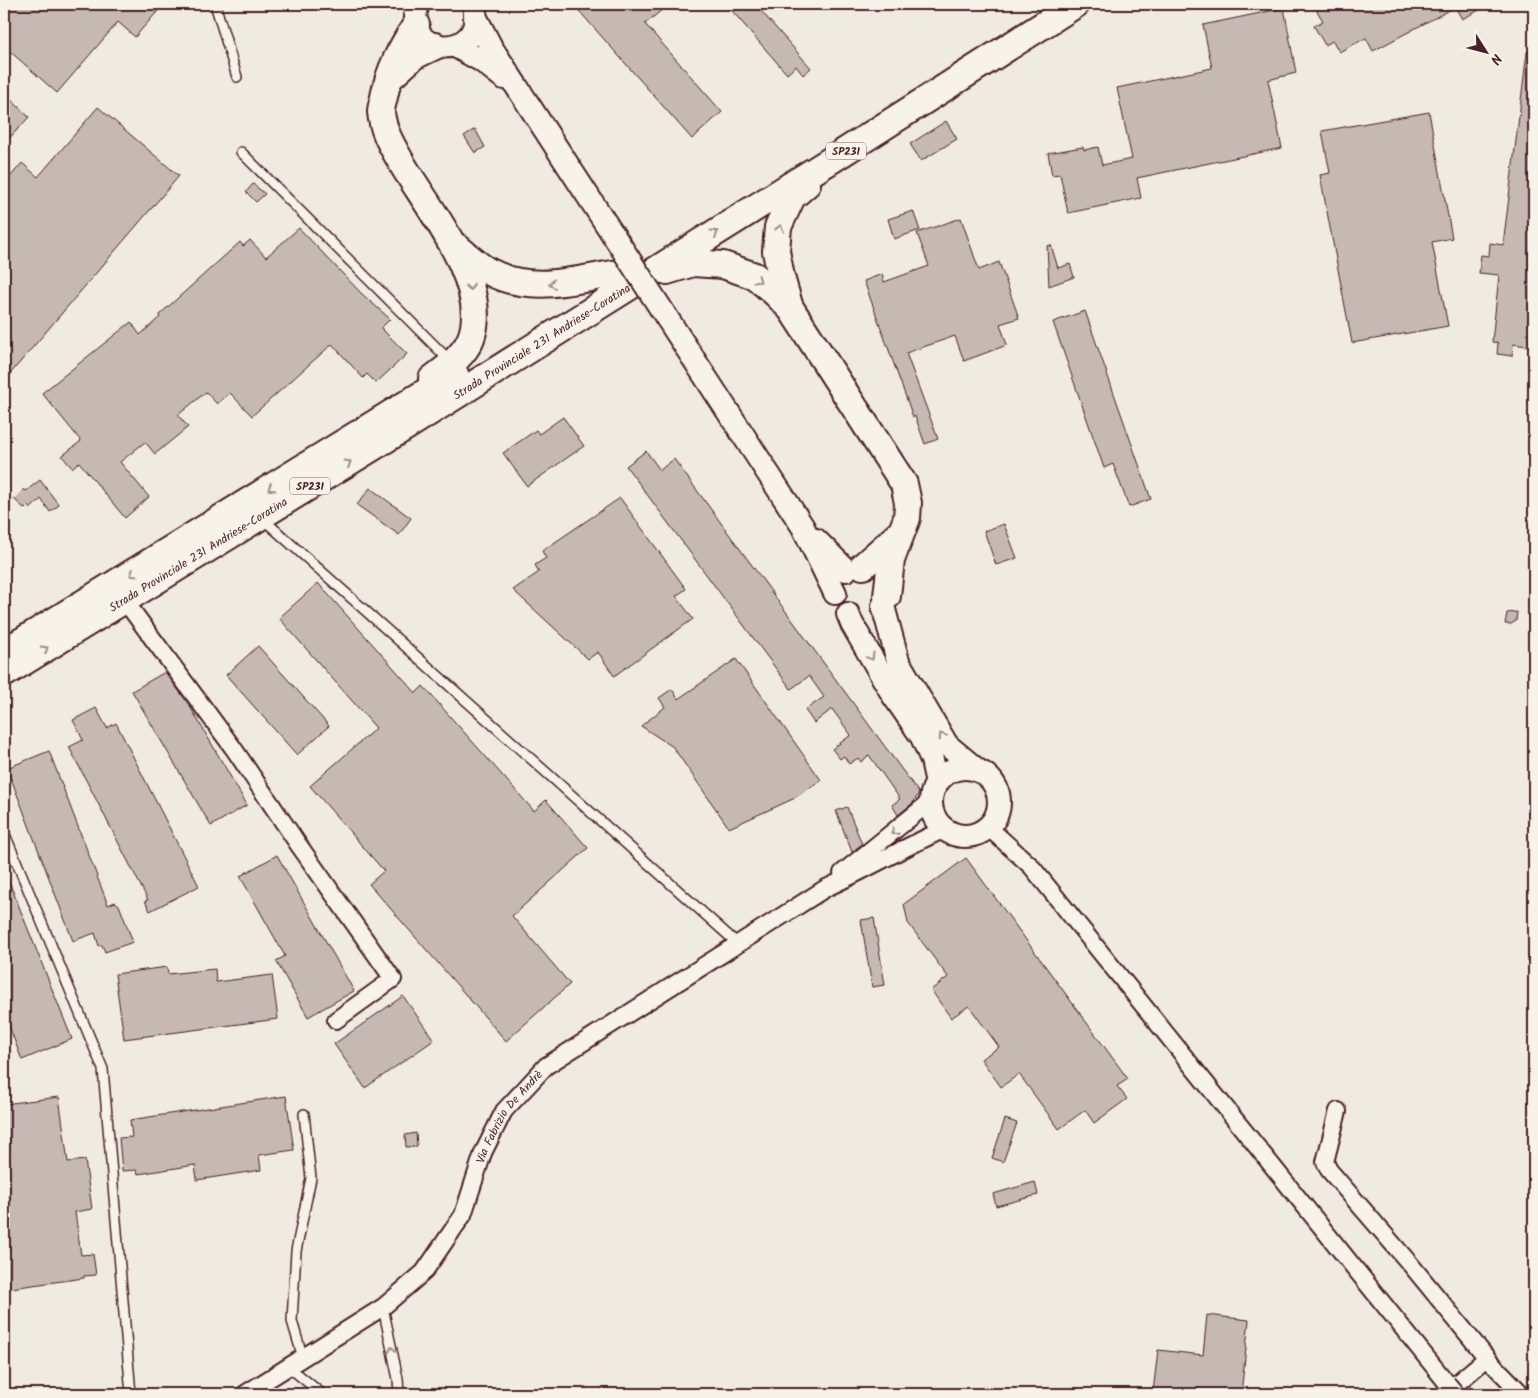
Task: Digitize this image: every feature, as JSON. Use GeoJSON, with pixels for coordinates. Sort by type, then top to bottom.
{"type":"FeatureCollection","features":[{"type":"Feature","properties":{"kind":"main road","name":"Strada Provinciale 231 Andriese-Coratina"},"geometry":{"type":"LineString","coordinates":[[4,674],[261,517],[1047,4]]}},
{"type":"Feature","properties":{"kind":"main road","name":"Strada Provinciale 231 Andriese-Coratina"},"geometry":{"type":"LineString","coordinates":[[4,652],[387,416],[836,156],[1076,4]]}},
{"type":"Feature","properties":{"kind":"main road"},"geometry":{"type":"LineString","coordinates":[[417,10],[420,34],[426,41],[445,46],[482,61],[519,91]]}},
{"type":"Feature","properties":{"kind":"main road"},"geometry":{"type":"LineString","coordinates":[[387,416],[452,363],[463,351],[471,338],[475,310],[468,276],[451,242],[386,136],[381,110],[387,81],[417,10]]}},
{"type":"Feature","properties":{"kind":"main road"},"geometry":{"type":"LineString","coordinates":[[451,242],[488,271],[520,283],[616,285],[671,269],[692,263],[723,264],[755,276],[791,309],[904,484],[908,503],[907,518],[891,560],[885,601],[878,611],[866,617],[855,617],[841,608],[803,527],[667,318],[612,232],[519,91],[491,47],[474,10]]}},
{"type":"Feature","properties":{"kind":"main road"},"geometry":{"type":"LineString","coordinates":[[387,81],[414,56],[464,41],[474,26],[474,10]]}},
{"type":"Feature","properties":{"kind":"main road"},"geometry":{"type":"LineString","coordinates":[[791,309],[776,251],[778,227],[792,197],[836,156]]}},
{"type":"Feature","properties":{"kind":"main road"},"geometry":{"type":"LineString","coordinates":[[803,527],[854,568],[871,568],[884,579],[887,587],[885,601],[898,661],[902,670],[947,745],[987,776],[994,784],[998,795],[998,807],[995,818],[988,827],[978,833],[955,834],[945,829],[934,817],[932,760],[922,736],[894,694],[852,624],[848,614]]}},
{"type":"Feature","properties":{"kind":"main road"},"geometry":{"type":"LineString","coordinates":[[835,593],[836,584],[840,576],[854,568],[901,532]]}},
{"type":"Feature","properties":{"kind":"main road"},"geometry":{"type":"LineString","coordinates":[[934,792],[945,774],[955,769],[977,770]]}},
{"type":"Feature","properties":{"kind":"street"},"geometry":{"type":"LineString","coordinates":[[125,601],[234,749],[393,979],[336,1020]]}},
{"type":"Feature","properties":{"kind":"street"},"geometry":{"type":"LineString","coordinates":[[826,888],[934,792]]}},
{"type":"Feature","properties":{"kind":"street"},"geometry":{"type":"LineString","coordinates":[[988,827],[1031,866],[1449,1390],[1487,1358]]}},
{"type":"Feature","properties":{"kind":"street"},"geometry":{"type":"LineString","coordinates":[[826,888],[861,872],[910,844],[945,829]]}},
{"type":"Feature","properties":{"kind":"street","name":"Via Fabrizio De Andrè"},"geometry":{"type":"LineString","coordinates":[[245,1394],[382,1307],[424,1272],[463,1215],[484,1153],[504,1111],[546,1066],[826,888]]}},
{"type":"Feature","properties":{"kind":"street"},"geometry":{"type":"LineString","coordinates":[[1338,1111],[1325,1162],[1329,1170],[1411,1265],[1487,1358],[1522,1394]]}},
{"type":"Feature","properties":{"kind":"lane"},"geometry":{"type":"LineString","coordinates":[[215,4],[237,77]]}},
{"type":"Feature","properties":{"kind":"lane"},"geometry":{"type":"LineString","coordinates":[[241,152],[452,363]]}},
{"type":"Feature","properties":{"kind":"lane"},"geometry":{"type":"LineString","coordinates":[[261,517],[738,944]]}},
{"type":"Feature","properties":{"kind":"lane"},"geometry":{"type":"LineString","coordinates":[[4,832],[103,1069],[131,1394]]}},
{"type":"Feature","properties":{"kind":"lane"},"geometry":{"type":"LineString","coordinates":[[303,1358],[292,1320],[296,1251],[311,1178],[304,1114]]}},
{"type":"Feature","properties":{"kind":"lane"},"geometry":{"type":"LineString","coordinates":[[382,1307],[398,1379],[399,1394]]}},
{"type":"Feature","properties":{"kind":"lane"},"geometry":{"type":"LineString","coordinates":[[289,1367],[322,1394]]}},
{"type":"Feature","properties":{"kind":"building"},"geometry":{"type":"Polygon","coordinates":[[[4,4],[164,4],[135,37],[118,22],[57,93],[4,46],[4,4]]]}},
{"type":"Feature","properties":{"kind":"building"},"geometry":{"type":"Polygon","coordinates":[[[573,4],[669,4],[645,24],[722,112],[692,139],[573,4]]]}},
{"type":"Feature","properties":{"kind":"building"},"geometry":{"type":"Polygon","coordinates":[[[726,4],[755,4],[811,68],[803,75],[796,66],[787,74],[726,4]]]}},
{"type":"Feature","properties":{"kind":"building"},"geometry":{"type":"Polygon","coordinates":[[[1313,4],[1491,4],[1462,19],[1455,7],[1373,51],[1366,38],[1339,52],[1333,41],[1325,45],[1314,26],[1323,21],[1313,4]]]}},
{"type":"Feature","properties":{"kind":"building"},"geometry":{"type":"Polygon","coordinates":[[[1284,8],[1296,73],[1268,80],[1282,148],[1137,178],[1141,198],[1068,213],[1060,174],[1052,175],[1048,153],[1083,147],[1084,150],[1098,147],[1102,165],[1132,159],[1117,88],[1212,68],[1203,25],[1284,8]]]}},
{"type":"Feature","properties":{"kind":"building"},"geometry":{"type":"Polygon","coordinates":[[[1527,52],[1534,52],[1534,347],[1513,344],[1512,356],[1497,354],[1498,343],[1492,342],[1499,275],[1479,273],[1481,255],[1489,256],[1490,243],[1503,245],[1527,52]]]}},
{"type":"Feature","properties":{"kind":"building"},"geometry":{"type":"Polygon","coordinates":[[[4,93],[29,117],[4,144],[4,93]]]}},
{"type":"Feature","properties":{"kind":"building"},"geometry":{"type":"Polygon","coordinates":[[[98,107],[179,176],[4,381],[4,184],[22,163],[38,177],[98,107]]]}},
{"type":"Feature","properties":{"kind":"building"},"geometry":{"type":"Polygon","coordinates":[[[1429,112],[1452,238],[1432,242],[1448,326],[1352,343],[1320,175],[1330,173],[1322,131],[1429,112]]]}},
{"type":"Feature","properties":{"kind":"building"},"geometry":{"type":"Polygon","coordinates":[[[946,121],[957,139],[921,161],[910,144],[946,121]]]}},
{"type":"Feature","properties":{"kind":"building"},"geometry":{"type":"Polygon","coordinates":[[[475,129],[485,147],[475,153],[464,136],[475,129]]]}},
{"type":"Feature","properties":{"kind":"building"},"geometry":{"type":"Polygon","coordinates":[[[253,184],[265,194],[256,202],[246,192],[253,184]]]}},
{"type":"Feature","properties":{"kind":"building"},"geometry":{"type":"Polygon","coordinates":[[[913,211],[920,230],[894,239],[888,219],[913,211]]]}},
{"type":"Feature","properties":{"kind":"building"},"geometry":{"type":"Polygon","coordinates":[[[961,218],[979,270],[999,262],[1019,318],[1000,324],[1007,345],[964,361],[955,336],[906,353],[938,439],[925,444],[915,416],[913,417],[864,281],[882,274],[884,282],[929,266],[917,233],[961,218]]]}},
{"type":"Feature","properties":{"kind":"building"},"geometry":{"type":"Polygon","coordinates":[[[299,228],[361,293],[390,319],[381,328],[407,354],[376,383],[367,374],[363,378],[332,344],[252,416],[230,393],[217,404],[206,392],[178,415],[188,427],[155,454],[145,442],[120,462],[149,497],[125,518],[79,462],[72,468],[62,456],[81,441],[42,393],[131,322],[140,335],[160,317],[159,315],[240,242],[243,246],[250,240],[266,257],[299,228]]]}},
{"type":"Feature","properties":{"kind":"building"},"geometry":{"type":"Polygon","coordinates":[[[1051,245],[1058,268],[1070,264],[1074,277],[1049,286],[1047,246],[1051,245]]]}},
{"type":"Feature","properties":{"kind":"building"},"geometry":{"type":"Polygon","coordinates":[[[1085,311],[1151,499],[1129,507],[1113,464],[1104,468],[1053,322],[1085,311]]]}},
{"type":"Feature","properties":{"kind":"building"},"geometry":{"type":"Polygon","coordinates":[[[563,417],[584,446],[527,486],[503,453],[536,430],[539,434],[563,417]]]}},
{"type":"Feature","properties":{"kind":"building"},"geometry":{"type":"Polygon","coordinates":[[[646,451],[660,470],[674,459],[919,793],[913,803],[898,815],[892,805],[900,799],[869,755],[861,762],[858,758],[849,764],[844,756],[840,759],[832,749],[851,735],[832,709],[814,723],[805,710],[824,697],[809,676],[791,689],[626,466],[646,451]]]}},
{"type":"Feature","properties":{"kind":"building"},"geometry":{"type":"Polygon","coordinates":[[[40,480],[59,505],[50,512],[41,499],[30,509],[28,506],[25,509],[14,499],[24,489],[26,491],[40,480]]]}},
{"type":"Feature","properties":{"kind":"building"},"geometry":{"type":"Polygon","coordinates":[[[370,488],[411,518],[399,535],[357,505],[370,488]]]}},
{"type":"Feature","properties":{"kind":"building"},"geometry":{"type":"Polygon","coordinates":[[[620,498],[686,589],[676,596],[693,619],[614,676],[598,652],[588,659],[513,590],[539,572],[535,565],[546,558],[542,551],[620,498]]]}},
{"type":"Feature","properties":{"kind":"building"},"geometry":{"type":"Polygon","coordinates":[[[1004,524],[1017,558],[996,565],[984,531],[1004,524]]]}},
{"type":"Feature","properties":{"kind":"building"},"geometry":{"type":"Polygon","coordinates":[[[318,583],[416,693],[423,686],[534,811],[546,800],[588,848],[512,916],[570,984],[506,1041],[369,884],[384,871],[310,786],[376,728],[279,618],[318,583]]]}},
{"type":"Feature","properties":{"kind":"building"},"geometry":{"type":"Polygon","coordinates":[[[1517,612],[1516,621],[1511,624],[1505,624],[1507,613],[1517,612]]]}},
{"type":"Feature","properties":{"kind":"building"},"geometry":{"type":"Polygon","coordinates":[[[258,646],[329,726],[297,755],[226,675],[258,646]]]}},
{"type":"Feature","properties":{"kind":"building"},"geometry":{"type":"Polygon","coordinates":[[[736,659],[821,780],[793,799],[729,828],[673,747],[641,726],[665,707],[659,698],[672,689],[678,699],[736,659]]]}},
{"type":"Feature","properties":{"kind":"building"},"geometry":{"type":"Polygon","coordinates":[[[165,672],[188,703],[247,805],[211,826],[132,691],[165,672]]]}},
{"type":"Feature","properties":{"kind":"building"},"geometry":{"type":"Polygon","coordinates":[[[96,708],[107,728],[116,723],[199,886],[150,911],[145,901],[148,900],[69,747],[83,740],[73,720],[96,708]]]}},
{"type":"Feature","properties":{"kind":"building"},"geometry":{"type":"Polygon","coordinates":[[[49,751],[108,905],[115,902],[119,905],[133,942],[105,952],[102,945],[99,946],[95,933],[73,941],[7,768],[49,751]]]}},
{"type":"Feature","properties":{"kind":"building"},"geometry":{"type":"Polygon","coordinates":[[[847,807],[862,844],[852,852],[836,811],[847,807]]]}},
{"type":"Feature","properties":{"kind":"building"},"geometry":{"type":"Polygon","coordinates":[[[277,855],[354,991],[308,1017],[276,961],[285,956],[240,876],[277,855]]]}},
{"type":"Feature","properties":{"kind":"building"},"geometry":{"type":"Polygon","coordinates":[[[966,858],[1128,1079],[1117,1086],[1127,1099],[1094,1123],[1085,1110],[1059,1129],[1019,1074],[1001,1087],[981,1059],[999,1047],[969,1006],[951,1018],[931,990],[948,977],[908,923],[904,904],[966,858]]]}},
{"type":"Feature","properties":{"kind":"building"},"geometry":{"type":"Polygon","coordinates":[[[4,869],[72,1039],[22,1060],[4,1013],[4,869]]]}},
{"type":"Feature","properties":{"kind":"building"},"geometry":{"type":"Polygon","coordinates":[[[874,918],[885,985],[872,987],[861,920],[874,918]]]}},
{"type":"Feature","properties":{"kind":"building"},"geometry":{"type":"Polygon","coordinates":[[[167,967],[168,974],[215,969],[216,982],[272,975],[278,1019],[124,1039],[115,974],[167,967]]]}},
{"type":"Feature","properties":{"kind":"building"},"geometry":{"type":"Polygon","coordinates":[[[403,996],[434,1040],[365,1088],[334,1044],[403,996]]]}},
{"type":"Feature","properties":{"kind":"building"},"geometry":{"type":"Polygon","coordinates":[[[286,1096],[294,1150],[259,1155],[261,1170],[197,1180],[195,1165],[138,1174],[137,1170],[122,1171],[119,1138],[132,1137],[130,1120],[286,1096]]]}},
{"type":"Feature","properties":{"kind":"building"},"geometry":{"type":"Polygon","coordinates":[[[59,1097],[68,1162],[85,1160],[92,1209],[75,1212],[81,1255],[93,1254],[96,1275],[4,1289],[4,1104],[59,1097]]]}},
{"type":"Feature","properties":{"kind":"building"},"geometry":{"type":"Polygon","coordinates":[[[1005,1119],[1017,1123],[1003,1162],[992,1158],[1005,1119]]]}},
{"type":"Feature","properties":{"kind":"building"},"geometry":{"type":"Polygon","coordinates":[[[416,1133],[417,1146],[406,1147],[405,1135],[416,1133]]]}},
{"type":"Feature","properties":{"kind":"building"},"geometry":{"type":"Polygon","coordinates":[[[1035,1182],[1038,1195],[996,1206],[993,1194],[1035,1182]]]}},
{"type":"Feature","properties":{"kind":"building"},"geometry":{"type":"Polygon","coordinates":[[[1207,1315],[1249,1320],[1241,1394],[1172,1394],[1153,1392],[1158,1350],[1203,1355],[1207,1315]]]}}]}
